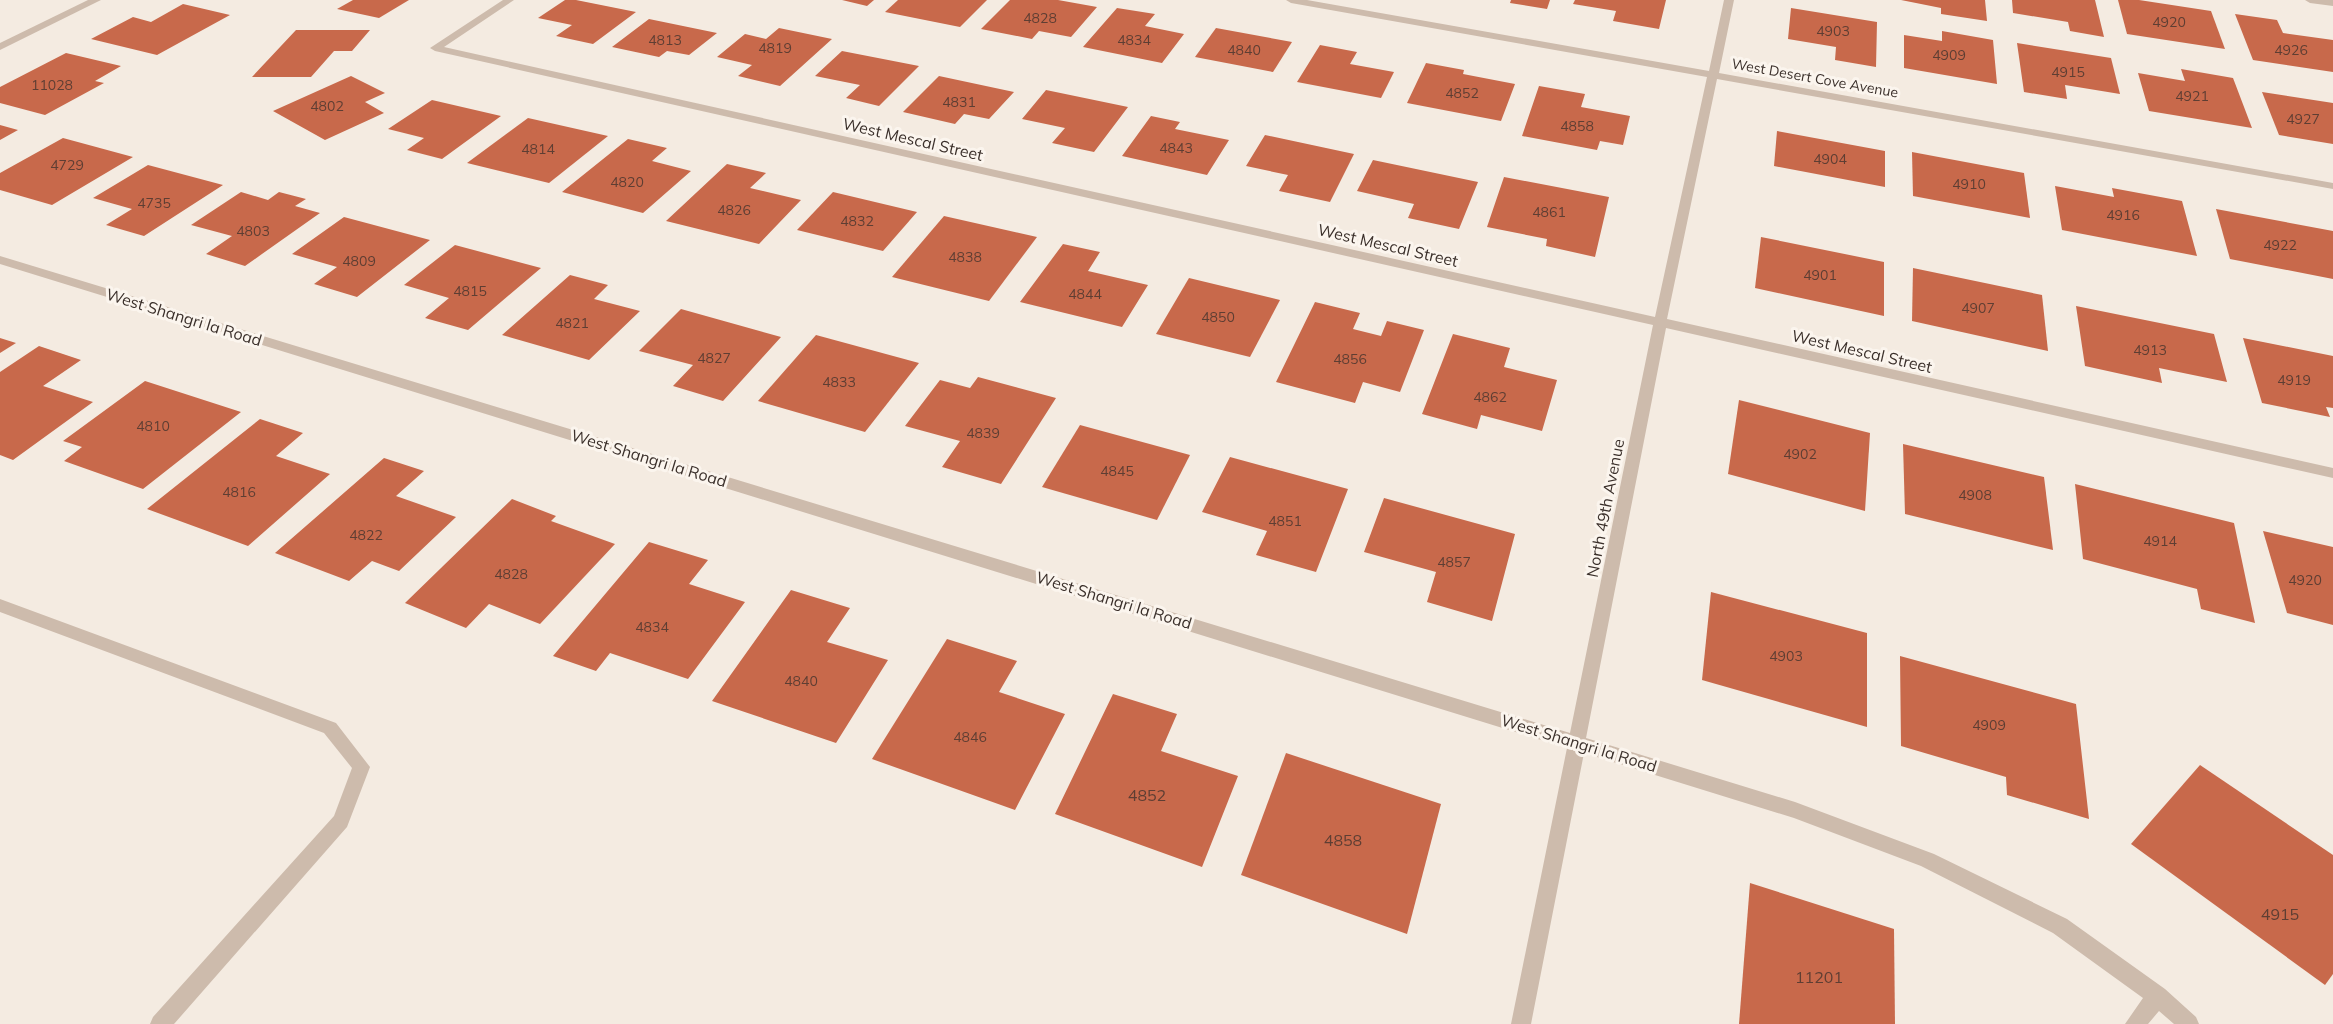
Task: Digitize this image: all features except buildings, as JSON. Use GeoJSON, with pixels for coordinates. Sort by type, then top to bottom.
{"type":"FeatureCollection","features":[{"type":"Feature","properties":{"kind":"street"},"geometry":{"type":"LineString","coordinates":[[0,47],[96,0]]}},
{"type":"Feature","properties":{"kind":"street","name":"West Mescal Street"},"geometry":{"type":"LineString","coordinates":[[508,0],[435,48],[2333,473]]}},
{"type":"Feature","properties":{"kind":"street","name":"West Desert Cove Avenue"},"geometry":{"type":"LineString","coordinates":[[1291,0],[2333,186]]}},
{"type":"Feature","properties":{"kind":"street","name":"North 49th Avenue"},"geometry":{"type":"LineString","coordinates":[[1521,1024],[1660,323],[1729,0]]}},
{"type":"Feature","properties":{"kind":"street"},"geometry":{"type":"LineString","coordinates":[[2310,0],[2333,3]]}},
{"type":"Feature","properties":{"kind":"street","name":"West Shangri la Road"},"geometry":{"type":"LineString","coordinates":[[0,260],[1576,741],[1795,810],[1927,860],[2060,926],[2158,996],[2189,1024]]}},
{"type":"Feature","properties":{"kind":"street"},"geometry":{"type":"LineString","coordinates":[[0,605],[330,728],[361,767],[341,820],[160,1024]]}},
{"type":"Feature","properties":{"kind":"street"},"geometry":{"type":"LineString","coordinates":[[2135,1024],[2158,996]]}}]}
